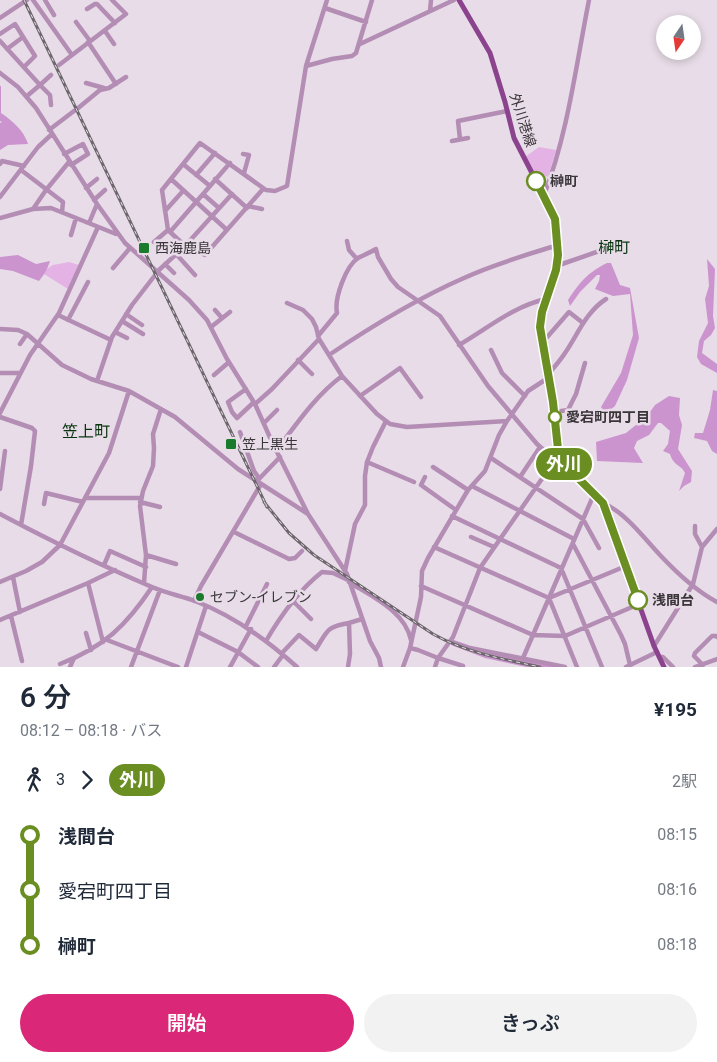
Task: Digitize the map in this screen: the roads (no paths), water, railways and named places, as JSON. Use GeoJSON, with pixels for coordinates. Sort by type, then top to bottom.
{"type":"FeatureCollection","features":[{"type":"Feature","properties":{"kind":"main road","name":"外川港線"},"geometry":{"type":"LineString","coordinates":[[459,0],[490,53],[514,138],[555,219],[558,245],[555,278],[546,299],[540,322],[555,412],[557,442],[561,458],[566,466],[603,503],[654,646],[664,667]]}},
{"type":"Feature","properties":{"kind":"street"},"geometry":{"type":"LineString","coordinates":[[14,0],[18,6]]}},
{"type":"Feature","properties":{"kind":"street"},"geometry":{"type":"LineString","coordinates":[[33,0],[72,54]]}},
{"type":"Feature","properties":{"kind":"street"},"geometry":{"type":"LineString","coordinates":[[44,0],[54,15]]}},
{"type":"Feature","properties":{"kind":"street"},"geometry":{"type":"LineString","coordinates":[[59,65],[126,14],[112,0]]}},
{"type":"Feature","properties":{"kind":"street"},"geometry":{"type":"LineString","coordinates":[[263,189],[205,255],[185,246],[169,231],[162,190],[200,143],[244,173],[263,189],[275,191],[287,186],[306,66],[327,0]]}},
{"type":"Feature","properties":{"kind":"street"},"geometry":{"type":"LineString","coordinates":[[306,66],[352,56],[356,53],[372,0]]}},
{"type":"Feature","properties":{"kind":"street"},"geometry":{"type":"LineString","coordinates":[[430,11],[432,0]]}},
{"type":"Feature","properties":{"kind":"street"},"geometry":{"type":"LineString","coordinates":[[360,44],[454,0]]}},
{"type":"Feature","properties":{"kind":"street"},"geometry":{"type":"LineString","coordinates":[[544,195],[551,176],[567,113],[589,0]]}},
{"type":"Feature","properties":{"kind":"street"},"geometry":{"type":"LineString","coordinates":[[0,18],[25,1]]}},
{"type":"Feature","properties":{"kind":"street"},"geometry":{"type":"LineString","coordinates":[[87,9],[97,4],[115,23]]}},
{"type":"Feature","properties":{"kind":"street"},"geometry":{"type":"LineString","coordinates":[[325,8],[366,22]]}},
{"type":"Feature","properties":{"kind":"street"},"geometry":{"type":"LineString","coordinates":[[76,22],[116,84]]}},
{"type":"Feature","properties":{"kind":"street"},"geometry":{"type":"LineString","coordinates":[[0,34],[15,24],[35,56],[24,68]]}},
{"type":"Feature","properties":{"kind":"street"},"geometry":{"type":"LineString","coordinates":[[105,31],[114,44]]}},
{"type":"Feature","properties":{"kind":"street"},"geometry":{"type":"LineString","coordinates":[[7,49],[23,37]]}},
{"type":"Feature","properties":{"kind":"street"},"geometry":{"type":"LineString","coordinates":[[0,41],[50,95],[51,105]]}},
{"type":"Feature","properties":{"kind":"street"},"geometry":{"type":"LineString","coordinates":[[0,73],[27,96],[95,202],[118,234],[130,248],[199,310],[211,327],[229,362],[255,403],[276,451],[308,514],[345,571],[381,667]]}},
{"type":"Feature","properties":{"kind":"street"},"geometry":{"type":"LineString","coordinates":[[27,96],[49,77],[52,84]]}},
{"type":"Feature","properties":{"kind":"street"},"geometry":{"type":"LineString","coordinates":[[0,197],[50,132],[100,90],[126,78]]}},
{"type":"Feature","properties":{"kind":"street"},"geometry":{"type":"LineString","coordinates":[[86,84],[106,88]]}},
{"type":"Feature","properties":{"kind":"street"},"geometry":{"type":"LineString","coordinates":[[460,139],[458,121],[507,111]]}},
{"type":"Feature","properties":{"kind":"street"},"geometry":{"type":"LineString","coordinates":[[452,141],[468,138]]}},
{"type":"Feature","properties":{"kind":"street"},"geometry":{"type":"LineString","coordinates":[[33,209],[46,190],[70,163],[88,154],[83,144],[64,154]]}},
{"type":"Feature","properties":{"kind":"street"},"geometry":{"type":"LineString","coordinates":[[196,174],[215,153]]}},
{"type":"Feature","properties":{"kind":"street"},"geometry":{"type":"LineString","coordinates":[[243,154],[249,155],[244,173]]}},
{"type":"Feature","properties":{"kind":"street"},"geometry":{"type":"LineString","coordinates":[[0,164],[2,161],[22,168],[46,190],[63,202],[62,212]]}},
{"type":"Feature","properties":{"kind":"street"},"geometry":{"type":"LineString","coordinates":[[154,242],[169,231],[230,163]]}},
{"type":"Feature","properties":{"kind":"street"},"geometry":{"type":"LineString","coordinates":[[183,164],[210,186]]}},
{"type":"Feature","properties":{"kind":"street"},"geometry":{"type":"LineString","coordinates":[[86,188],[97,179]]}},
{"type":"Feature","properties":{"kind":"street"},"geometry":{"type":"LineString","coordinates":[[171,179],[227,230]]}},
{"type":"Feature","properties":{"kind":"street"},"geometry":{"type":"LineString","coordinates":[[216,179],[248,207],[262,209]]}},
{"type":"Feature","properties":{"kind":"street"},"geometry":{"type":"LineString","coordinates":[[89,223],[95,202],[105,190]]}},
{"type":"Feature","properties":{"kind":"street"},"geometry":{"type":"LineString","coordinates":[[165,210],[183,191]]}},
{"type":"Feature","properties":{"kind":"street"},"geometry":{"type":"LineString","coordinates":[[203,194],[219,208]]}},
{"type":"Feature","properties":{"kind":"street"},"geometry":{"type":"LineString","coordinates":[[97,381],[111,340],[126,314],[158,273],[177,255],[232,194]]}},
{"type":"Feature","properties":{"kind":"street"},"geometry":{"type":"LineString","coordinates":[[0,218],[33,209],[52,208],[118,234]]}},
{"type":"Feature","properties":{"kind":"street"},"geometry":{"type":"LineString","coordinates":[[70,235],[76,218]]}},
{"type":"Feature","properties":{"kind":"street"},"geometry":{"type":"LineString","coordinates":[[0,413],[20,373],[58,315],[98,227]]}},
{"type":"Feature","properties":{"kind":"street"},"geometry":{"type":"LineString","coordinates":[[347,241],[349,250],[357,259]]}},
{"type":"Feature","properties":{"kind":"street"},"geometry":{"type":"LineString","coordinates":[[329,355],[371,327],[466,277],[558,245]]}},
{"type":"Feature","properties":{"kind":"street"},"geometry":{"type":"LineString","coordinates":[[557,263],[562,264],[611,247],[625,252]]}},
{"type":"Feature","properties":{"kind":"street"},"geometry":{"type":"LineString","coordinates":[[113,268],[130,248]]}},
{"type":"Feature","properties":{"kind":"street"},"geometry":{"type":"LineString","coordinates":[[246,389],[228,402],[237,418],[272,388],[319,338],[337,313],[336,302],[341,285],[357,259],[376,249],[378,257],[391,279],[398,287],[440,316],[488,386],[540,447],[555,460]]}},
{"type":"Feature","properties":{"kind":"street"},"geometry":{"type":"LineString","coordinates":[[177,255],[195,275]]}},
{"type":"Feature","properties":{"kind":"street"},"geometry":{"type":"LineString","coordinates":[[166,264],[174,273]]}},
{"type":"Feature","properties":{"kind":"street"},"geometry":{"type":"LineString","coordinates":[[68,320],[88,282]]}},
{"type":"Feature","properties":{"kind":"street"},"geometry":{"type":"LineString","coordinates":[[459,345],[512,311],[546,299]]}},
{"type":"Feature","properties":{"kind":"street"},"geometry":{"type":"LineString","coordinates":[[403,667],[410,648],[421,597],[422,571],[434,547],[468,490],[485,471],[499,435],[525,396],[534,386],[548,377],[596,305],[606,299]]}},
{"type":"Feature","properties":{"kind":"street"},"geometry":{"type":"LineString","coordinates":[[287,303],[303,310],[312,319],[319,338],[342,376],[386,421],[396,426],[407,427],[508,421]]}},
{"type":"Feature","properties":{"kind":"street"},"geometry":{"type":"LineString","coordinates":[[216,310],[222,318]]}},
{"type":"Feature","properties":{"kind":"street"},"geometry":{"type":"LineString","coordinates":[[211,327],[230,312]]}},
{"type":"Feature","properties":{"kind":"street"},"geometry":{"type":"LineString","coordinates":[[542,343],[569,312],[583,323]]}},
{"type":"Feature","properties":{"kind":"street"},"geometry":{"type":"LineString","coordinates":[[126,314],[142,325]]}},
{"type":"Feature","properties":{"kind":"street"},"geometry":{"type":"LineString","coordinates":[[58,315],[111,340]]}},
{"type":"Feature","properties":{"kind":"street"},"geometry":{"type":"LineString","coordinates":[[122,321],[143,334]]}},
{"type":"Feature","properties":{"kind":"street"},"geometry":{"type":"LineString","coordinates":[[0,329],[18,330],[27,334],[62,365],[97,381],[129,391],[183,422],[238,470],[259,481],[308,514]]}},
{"type":"Feature","properties":{"kind":"street"},"geometry":{"type":"LineString","coordinates":[[115,332],[127,338]]}},
{"type":"Feature","properties":{"kind":"street"},"geometry":{"type":"LineString","coordinates":[[20,344],[27,334]]}},
{"type":"Feature","properties":{"kind":"street"},"geometry":{"type":"LineString","coordinates":[[491,350],[502,373],[525,396]]}},
{"type":"Feature","properties":{"kind":"street"},"geometry":{"type":"LineString","coordinates":[[298,360],[312,374]]}},
{"type":"Feature","properties":{"kind":"street"},"geometry":{"type":"LineString","coordinates":[[214,375],[229,362]]}},
{"type":"Feature","properties":{"kind":"street"},"geometry":{"type":"LineString","coordinates":[[555,412],[568,410],[576,394],[585,362]]}},
{"type":"Feature","properties":{"kind":"street"},"geometry":{"type":"LineString","coordinates":[[360,396],[400,368],[421,397]]}},
{"type":"Feature","properties":{"kind":"street"},"geometry":{"type":"LineString","coordinates":[[0,373],[20,373]]}},
{"type":"Feature","properties":{"kind":"street"},"geometry":{"type":"LineString","coordinates":[[276,451],[314,403],[332,383],[342,376]]}},
{"type":"Feature","properties":{"kind":"street"},"geometry":{"type":"LineString","coordinates":[[0,582],[33,568],[48,558],[60,545],[109,453],[129,391]]}},
{"type":"Feature","properties":{"kind":"street"},"geometry":{"type":"LineString","coordinates":[[144,584],[146,567],[145,536],[140,510],[141,500],[153,466],[153,434],[161,409]]}},
{"type":"Feature","properties":{"kind":"street"},"geometry":{"type":"LineString","coordinates":[[264,423],[277,410]]}},
{"type":"Feature","properties":{"kind":"street"},"geometry":{"type":"LineString","coordinates":[[0,417],[32,428],[35,431],[32,466],[21,525]]}},
{"type":"Feature","properties":{"kind":"street"},"geometry":{"type":"LineString","coordinates":[[345,571],[355,524],[365,505],[367,462],[386,421]]}},
{"type":"Feature","properties":{"kind":"street"},"geometry":{"type":"LineString","coordinates":[[240,432],[259,481]]}},
{"type":"Feature","properties":{"kind":"street"},"geometry":{"type":"LineString","coordinates":[[520,477],[540,447]]}},
{"type":"Feature","properties":{"kind":"street"},"geometry":{"type":"LineString","coordinates":[[0,489],[5,451]]}},
{"type":"Feature","properties":{"kind":"street"},"geometry":{"type":"LineString","coordinates":[[194,601],[234,532],[259,481],[280,458]]}},
{"type":"Feature","properties":{"kind":"street"},"geometry":{"type":"LineString","coordinates":[[490,458],[583,519],[599,548]]}},
{"type":"Feature","properties":{"kind":"street"},"geometry":{"type":"LineString","coordinates":[[435,667],[438,658],[450,641],[480,568],[555,460],[561,458]]}},
{"type":"Feature","properties":{"kind":"street"},"geometry":{"type":"LineString","coordinates":[[367,462],[414,482]]}},
{"type":"Feature","properties":{"kind":"street"},"geometry":{"type":"LineString","coordinates":[[433,467],[468,490]]}},
{"type":"Feature","properties":{"kind":"street"},"geometry":{"type":"LineString","coordinates":[[426,477],[421,485],[456,510]]}},
{"type":"Feature","properties":{"kind":"street"},"geometry":{"type":"LineString","coordinates":[[472,486],[574,541],[625,644],[628,666],[658,654],[673,667]]}},
{"type":"Feature","properties":{"kind":"street"},"geometry":{"type":"LineString","coordinates":[[44,504],[46,493],[84,500],[141,500],[160,507]]}},
{"type":"Feature","properties":{"kind":"street"},"geometry":{"type":"LineString","coordinates":[[523,658],[594,494]]}},
{"type":"Feature","properties":{"kind":"street"},"geometry":{"type":"LineString","coordinates":[[603,503],[618,513],[647,540],[661,557],[717,602]]}},
{"type":"Feature","properties":{"kind":"street"},"geometry":{"type":"LineString","coordinates":[[0,514],[60,545],[144,584],[194,601],[248,627],[297,667]]}},
{"type":"Feature","properties":{"kind":"street"},"geometry":{"type":"LineString","coordinates":[[452,516],[561,568],[571,588],[602,667]]}},
{"type":"Feature","properties":{"kind":"street"},"geometry":{"type":"LineString","coordinates":[[696,526],[695,534],[702,547]]}},
{"type":"Feature","properties":{"kind":"street"},"geometry":{"type":"LineString","coordinates":[[654,646],[693,584],[702,547],[717,529]]}},
{"type":"Feature","properties":{"kind":"street"},"geometry":{"type":"LineString","coordinates":[[234,532],[289,559],[295,558],[302,551]]}},
{"type":"Feature","properties":{"kind":"street"},"geometry":{"type":"LineString","coordinates":[[471,537],[494,547]]}},
{"type":"Feature","properties":{"kind":"street"},"geometry":{"type":"LineString","coordinates":[[434,547],[549,598],[577,667]]}},
{"type":"Feature","properties":{"kind":"street"},"geometry":{"type":"LineString","coordinates":[[104,565],[110,551],[146,567]]}},
{"type":"Feature","properties":{"kind":"street"},"geometry":{"type":"LineString","coordinates":[[146,555],[176,564]]}},
{"type":"Feature","properties":{"kind":"street"},"geometry":{"type":"LineString","coordinates":[[549,598],[626,566]]}},
{"type":"Feature","properties":{"kind":"street"},"geometry":{"type":"LineString","coordinates":[[0,620],[115,570]]}},
{"type":"Feature","properties":{"kind":"street"},"geometry":{"type":"LineString","coordinates":[[266,641],[282,615],[311,580],[322,572],[333,573],[348,581],[396,613],[411,641]]}},
{"type":"Feature","properties":{"kind":"street"},"geometry":{"type":"LineString","coordinates":[[13,577],[20,612]]}},
{"type":"Feature","properties":{"kind":"street"},"geometry":{"type":"LineString","coordinates":[[88,583],[105,641]]}},
{"type":"Feature","properties":{"kind":"street"},"geometry":{"type":"LineString","coordinates":[[230,667],[267,584]]}},
{"type":"Feature","properties":{"kind":"street"},"geometry":{"type":"LineString","coordinates":[[421,586],[533,635],[565,636],[639,604]]}},
{"type":"Feature","properties":{"kind":"street"},"geometry":{"type":"LineString","coordinates":[[60,664],[91,650],[105,641],[142,603],[152,587]]}},
{"type":"Feature","properties":{"kind":"street"},"geometry":{"type":"LineString","coordinates":[[131,667],[160,590]]}},
{"type":"Feature","properties":{"kind":"street"},"geometry":{"type":"LineString","coordinates":[[294,601],[311,619]]}},
{"type":"Feature","properties":{"kind":"street"},"geometry":{"type":"LineString","coordinates":[[186,667],[206,606]]}},
{"type":"Feature","properties":{"kind":"street"},"geometry":{"type":"LineString","coordinates":[[11,616],[22,661]]}},
{"type":"Feature","properties":{"kind":"street"},"geometry":{"type":"LineString","coordinates":[[274,667],[299,635],[316,648],[329,628],[362,619]]}},
{"type":"Feature","properties":{"kind":"street"},"geometry":{"type":"LineString","coordinates":[[348,667],[350,654],[349,623]]}},
{"type":"Feature","properties":{"kind":"street"},"geometry":{"type":"LineString","coordinates":[[198,632],[238,652],[258,667]]}},
{"type":"Feature","properties":{"kind":"street"},"geometry":{"type":"LineString","coordinates":[[86,633],[91,650]]}},
{"type":"Feature","properties":{"kind":"street"},"geometry":{"type":"LineString","coordinates":[[703,665],[694,656],[695,653],[712,636],[717,637]]}},
{"type":"Feature","properties":{"kind":"street"},"geometry":{"type":"LineString","coordinates":[[105,641],[178,667]]}},
{"type":"Feature","properties":{"kind":"street"},"geometry":{"type":"LineString","coordinates":[[450,641],[476,649],[565,667]]}},
{"type":"Feature","properties":{"kind":"street"},"geometry":{"type":"LineString","coordinates":[[410,648],[462,666]]}},
{"type":"Feature","properties":{"kind":"street"},"geometry":{"type":"LineString","coordinates":[[70,667],[74,658]]}},
{"type":"Feature","properties":{"kind":"street"},"geometry":{"type":"LineString","coordinates":[[695,667],[717,659]]}},
{"type":"Feature","properties":{"kind":"railway"},"geometry":{"type":"LineString","coordinates":[[24,0],[267,507]]}},
{"type":"Feature","properties":{"kind":"railway"},"geometry":{"type":"LineString","coordinates":[[264,502],[289,533],[314,555],[433,634],[472,651],[540,667]]}},
{"type":"Feature","properties":{"kind":"place","name":"榊町"},"geometry":{"type":"Point","coordinates":[536,181]}},
{"type":"Feature","properties":{"kind":"place","name":"西海鹿島"},"geometry":{"type":"Point","coordinates":[144,248]}},
{"type":"Feature","properties":{"kind":"place","name":"愛宕町四丁目"},"geometry":{"type":"Point","coordinates":[555,417]}},
{"type":"Feature","properties":{"kind":"place","name":"笠上黒生"},"geometry":{"type":"Point","coordinates":[231,444]}},
{"type":"Feature","properties":{"kind":"place","name":"セブン-イレブン"},"geometry":{"type":"Point","coordinates":[200,597]}},
{"type":"Feature","properties":{"kind":"place","name":"浅間台"},"geometry":{"type":"Point","coordinates":[638,600]}},
{"type":"Feature","properties":{"kind":"district","name":"榊町"},"geometry":{"type":"Point","coordinates":[614,247]}},
{"type":"Feature","properties":{"kind":"district","name":"笠上町"},"geometry":{"type":"Point","coordinates":[86,431]}}]}
